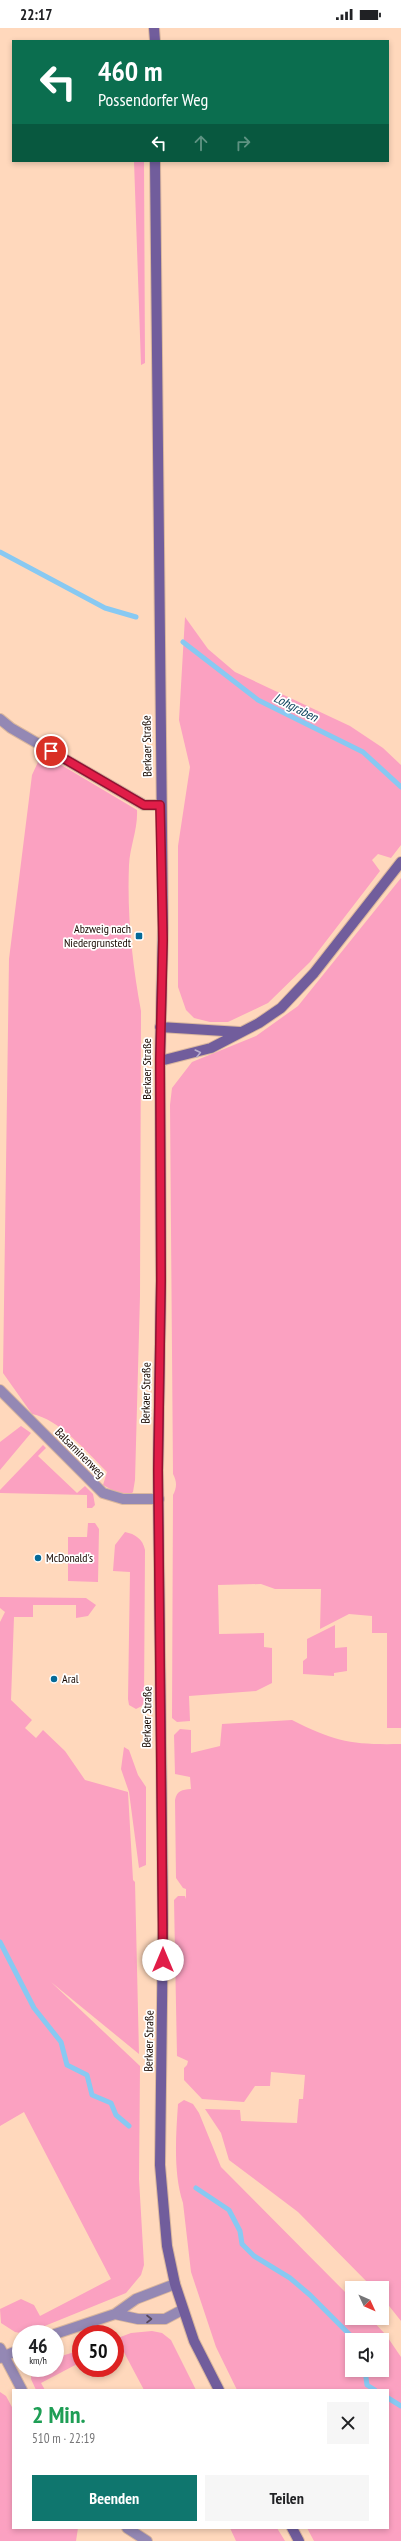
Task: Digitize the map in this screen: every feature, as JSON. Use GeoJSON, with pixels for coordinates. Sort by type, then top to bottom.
{"type":"FeatureCollection","features":[{"type":"Feature","properties":{"kind":"main road"},"geometry":{"type":"LineString","coordinates":[[154,28],[155,40]]}},
{"type":"Feature","properties":{"kind":"main road","name":"Berkaer Straße"},"geometry":{"type":"LineString","coordinates":[[155,162],[160,805],[163,940],[160,1027],[161,1281],[159,1499],[160,1747],[163,1924],[160,2165],[167,2246],[175,2284],[182,2310],[194,2340],[218,2389]]}},
{"type":"Feature","properties":{"kind":"main road"},"geometry":{"type":"LineString","coordinates":[[160,1060],[200,1053],[259,1023],[281,1008],[314,973],[401,862]]}},
{"type":"Feature","properties":{"kind":"main road"},"geometry":{"type":"LineString","coordinates":[[160,1027],[240,1032]]}},
{"type":"Feature","properties":{"kind":"main road"},"geometry":{"type":"LineString","coordinates":[[293,2529],[299,2541]]}},
{"type":"Feature","properties":{"kind":"street"},"geometry":{"type":"LineString","coordinates":[[0,719],[11,728],[144,805],[160,805]]}},
{"type":"Feature","properties":{"kind":"street","name":"Balsaminenweg"},"geometry":{"type":"LineString","coordinates":[[0,1390],[103,1494],[123,1499],[159,1499]]}},
{"type":"Feature","properties":{"kind":"street"},"geometry":{"type":"LineString","coordinates":[[64,2331],[115,2314],[136,2299],[175,2284]]}},
{"type":"Feature","properties":{"kind":"street"},"geometry":{"type":"LineString","coordinates":[[115,2314],[138,2319],[165,2319],[182,2310]]}},
{"type":"Feature","properties":{"kind":"street"},"geometry":{"type":"LineString","coordinates":[[12,2351],[1,2354],[21,2389]]}},
{"type":"Feature","properties":{"kind":"street"},"geometry":{"type":"LineString","coordinates":[[129,2529],[147,2541]]}},
{"type":"Feature","properties":{"kind":"shaded area"},"geometry":{"type":"Polygon","coordinates":[[[134,162],[144,162],[145,363],[141,365],[134,162]]]}},
{"type":"Feature","properties":{"kind":"shaded area"},"geometry":{"type":"Polygon","coordinates":[[[185,617],[208,649],[235,672],[350,726],[383,748],[401,765],[401,845],[391,858],[378,854],[372,860],[380,871],[310,962],[268,1003],[228,1022],[210,1022],[194,1018],[186,1010],[178,987],[178,846],[190,767],[179,720],[185,617]]]}},
{"type":"Feature","properties":{"kind":"shaded area"},"geometry":{"type":"Polygon","coordinates":[[[44,759],[53,760],[137,810],[129,865],[129,902],[135,975],[141,1011],[140,1296],[135,1480],[133,1492],[130,1495],[123,1496],[103,1485],[107,1472],[82,1447],[52,1422],[32,1414],[3,1373],[9,959],[32,775],[38,762],[44,759]]]}},
{"type":"Feature","properties":{"kind":"shaded area"},"geometry":{"type":"Polygon","coordinates":[[[401,878],[401,1728],[387,1728],[387,1633],[372,1633],[372,1616],[349,1614],[320,1629],[321,1589],[275,1589],[261,1584],[218,1585],[219,1634],[264,1633],[264,1647],[272,1648],[272,1683],[256,1691],[189,1696],[190,1721],[177,1722],[172,1718],[173,1495],[176,1484],[173,1474],[170,1105],[172,1088],[192,1062],[256,1036],[298,1006],[401,878]]]}},
{"type":"Feature","properties":{"kind":"shaded area"},"geometry":{"type":"Polygon","coordinates":[[[21,1426],[31,1433],[0,1470],[0,1442],[21,1426]]]}},
{"type":"Feature","properties":{"kind":"shaded area"},"geometry":{"type":"Polygon","coordinates":[[[43,1445],[46,1448],[38,1456],[77,1493],[85,1486],[93,1494],[95,1505],[92,1508],[87,1508],[87,1495],[0,1493],[0,1490],[43,1445]]]}},
{"type":"Feature","properties":{"kind":"shaded area"},"geometry":{"type":"Polygon","coordinates":[[[88,1523],[95,1523],[99,1529],[98,1582],[68,1581],[68,1537],[87,1537],[88,1523]]]}},
{"type":"Feature","properties":{"kind":"shaded area"},"geometry":{"type":"Polygon","coordinates":[[[125,1532],[138,1538],[145,1550],[144,1701],[142,1706],[136,1709],[129,1705],[128,1699],[130,1572],[113,1571],[115,1545],[125,1532]]]}},
{"type":"Feature","properties":{"kind":"shaded area"},"geometry":{"type":"Polygon","coordinates":[[[0,1597],[86,1598],[96,1605],[88,1616],[76,1618],[76,1605],[33,1605],[33,1617],[14,1617],[11,1700],[32,1720],[25,1728],[36,1738],[43,1730],[65,1751],[85,1780],[128,1792],[133,1880],[135,1882],[139,2054],[51,1982],[140,2066],[139,2179],[144,2265],[141,2275],[126,2293],[47,2325],[12,2325],[12,2330],[1,2323],[0,2309],[21,2299],[34,2305],[40,2316],[111,2279],[24,2112],[0,2126],[0,1622],[5,1612],[0,1608],[0,1597]]]}},
{"type":"Feature","properties":{"kind":"shaded area"},"geometry":{"type":"Polygon","coordinates":[[[335,1625],[335,1648],[347,1647],[347,1671],[334,1673],[334,1676],[303,1674],[303,1661],[307,1658],[307,1639],[335,1625]]]}},
{"type":"Feature","properties":{"kind":"shaded area"},"geometry":{"type":"Polygon","coordinates":[[[292,1720],[320,1733],[345,1741],[370,1744],[401,1744],[401,2321],[389,2306],[389,2281],[366,2281],[298,2212],[229,2160],[221,2133],[205,2109],[240,2110],[241,2121],[297,2123],[299,2099],[303,2099],[305,2075],[271,2072],[270,2086],[255,2086],[244,2102],[202,2099],[184,2080],[184,2068],[188,2061],[177,2056],[174,1900],[178,1896],[185,1896],[186,1899],[186,1889],[183,1888],[176,1878],[175,1800],[180,1791],[191,1789],[190,1777],[175,1774],[174,1735],[180,1729],[191,1730],[191,1753],[220,1746],[222,1724],[292,1720]]]}},
{"type":"Feature","properties":{"kind":"shaded area"},"geometry":{"type":"Polygon","coordinates":[[[124,1747],[129,1750],[138,1775],[146,1787],[146,1865],[139,1868],[129,1792],[121,1769],[124,1747]]]}},
{"type":"Feature","properties":{"kind":"shaded area"},"geometry":{"type":"Polygon","coordinates":[[[184,2100],[193,2104],[199,2113],[221,2167],[345,2292],[345,2325],[377,2325],[384,2333],[345,2333],[345,2377],[389,2377],[389,2339],[401,2357],[401,2541],[314,2541],[308,2529],[389,2529],[389,2389],[237,2389],[216,2347],[191,2272],[183,2203],[176,2167],[178,2104],[184,2100]]]}},
{"type":"Feature","properties":{"kind":"shaded area"},"geometry":{"type":"Polygon","coordinates":[[[152,2331],[162,2333],[171,2340],[196,2389],[143,2389],[124,2352],[124,2336],[131,2333],[152,2331]]]}},
{"type":"Feature","properties":{"kind":"shaded area"},"geometry":{"type":"Polygon","coordinates":[[[72,2353],[72,2367],[64,2371],[64,2355],[72,2353]]]}},
{"type":"Feature","properties":{"kind":"shaded area"},"geometry":{"type":"Polygon","coordinates":[[[31,2377],[52,2377],[41,2383],[44,2389],[36,2389],[31,2377]]]}},
{"type":"Feature","properties":{"kind":"shaded area"},"geometry":{"type":"Polygon","coordinates":[[[0,2392],[6,2396],[12,2407],[12,2529],[78,2529],[76,2541],[0,2541],[0,2392]]]}},
{"type":"Feature","properties":{"kind":"shaded area"},"geometry":{"type":"Polygon","coordinates":[[[230,2529],[278,2529],[285,2541],[236,2541],[230,2529]]]}},
{"type":"Feature","properties":{"kind":"waterway","name":"Lohgraben"},"geometry":{"type":"LineString","coordinates":[[0,552],[105,608],[136,617]]}},
{"type":"Feature","properties":{"kind":"waterway","name":"Lohgraben"},"geometry":{"type":"LineString","coordinates":[[183,642],[258,700],[363,752],[401,787]]}},
{"type":"Feature","properties":{"kind":"waterway"},"geometry":{"type":"LineString","coordinates":[[0,1942],[34,2008],[61,2042],[67,2065],[87,2075],[92,2095],[111,2103],[116,2115],[129,2126]]}},
{"type":"Feature","properties":{"kind":"waterway"},"geometry":{"type":"LineString","coordinates":[[196,2188],[229,2210],[240,2231],[242,2244],[254,2256],[290,2278],[310,2295],[348,2333]]}},
{"type":"Feature","properties":{"kind":"waterway"},"geometry":{"type":"LineString","coordinates":[[366,2377],[367,2385],[373,2389]]}},
{"type":"Feature","properties":{"kind":"waterway"},"geometry":{"type":"LineString","coordinates":[[389,2399],[401,2406]]}},
{"type":"Feature","properties":{"kind":"place","name":"Abzweig nach Niedergrunstedt"},"geometry":{"type":"Point","coordinates":[139,936]}},
{"type":"Feature","properties":{"kind":"place","name":"McDonald's"},"geometry":{"type":"Point","coordinates":[38,1558]}},
{"type":"Feature","properties":{"kind":"place","name":"Aral"},"geometry":{"type":"Point","coordinates":[54,1679]}},
{"type":"Feature","properties":{"kind":"route"},"geometry":{"type":"LineString","coordinates":[[51,751],[144,805],[160,805],[163,940],[160,1060],[161,1281],[158,1470],[160,1600],[159,1732],[163,1960]]}}]}
